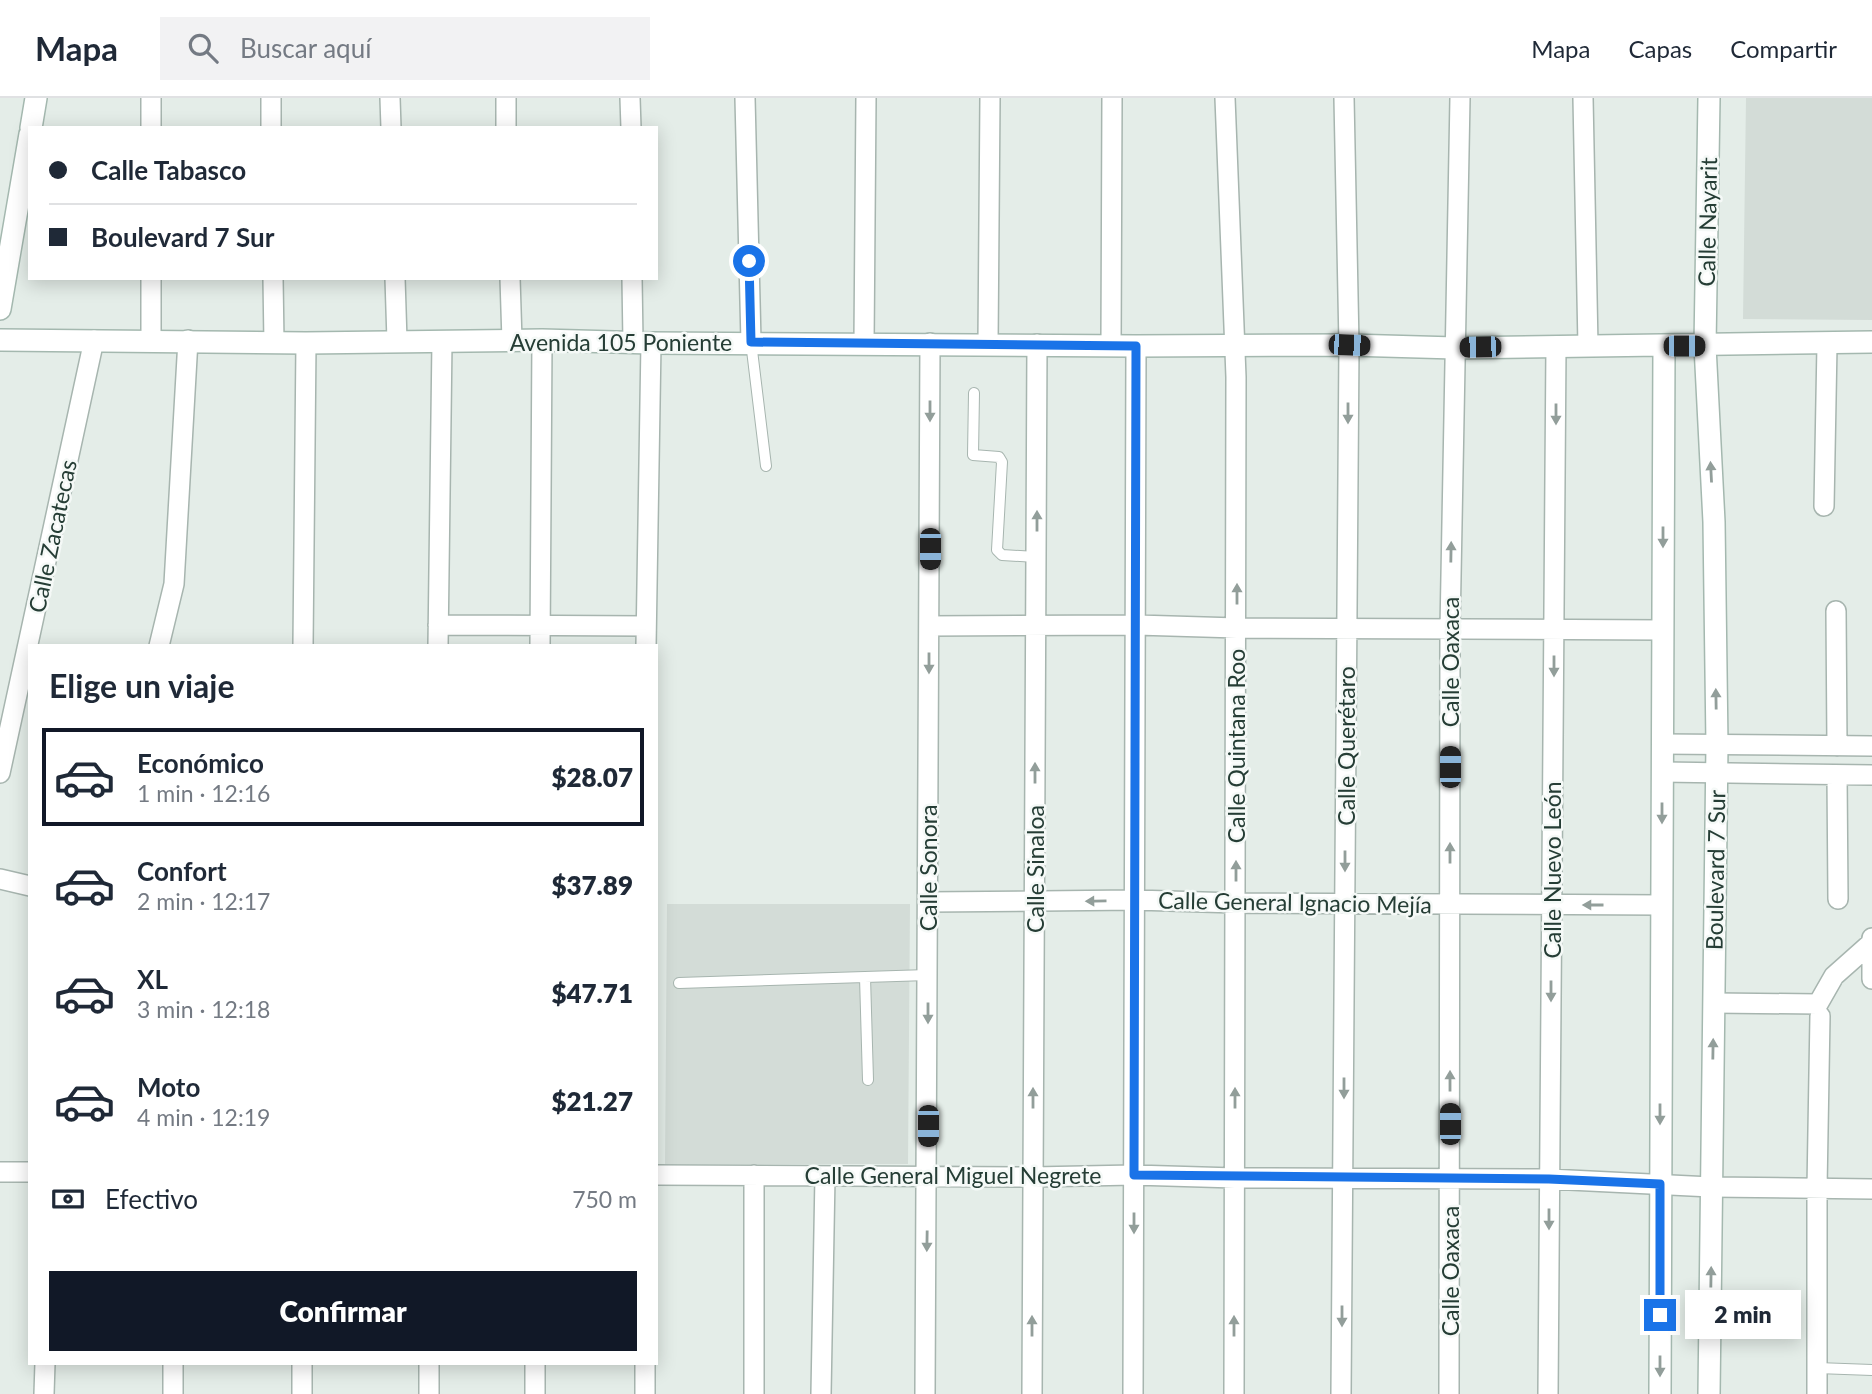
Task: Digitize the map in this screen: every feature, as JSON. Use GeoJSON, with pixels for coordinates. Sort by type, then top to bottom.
{"type":"FeatureCollection","features":[{"type":"Feature","properties":{"kind":"street"},"geometry":{"type":"LineString","coordinates":[[31,126],[36,98]]}},
{"type":"Feature","properties":{"kind":"street"},"geometry":{"type":"LineString","coordinates":[[151,98],[151,126]]}},
{"type":"Feature","properties":{"kind":"street"},"geometry":{"type":"LineString","coordinates":[[271,98],[271,126]]}},
{"type":"Feature","properties":{"kind":"street"},"geometry":{"type":"LineString","coordinates":[[390,98],[391,126]]}},
{"type":"Feature","properties":{"kind":"street"},"geometry":{"type":"LineString","coordinates":[[506,98],[506,126]]}},
{"type":"Feature","properties":{"kind":"street"},"geometry":{"type":"LineString","coordinates":[[630,98],[631,126]]}},
{"type":"Feature","properties":{"kind":"street"},"geometry":{"type":"LineString","coordinates":[[745,98],[751,342]]}},
{"type":"Feature","properties":{"kind":"street"},"geometry":{"type":"LineString","coordinates":[[864,343],[866,98]]}},
{"type":"Feature","properties":{"kind":"street"},"geometry":{"type":"LineString","coordinates":[[988,343],[990,98]]}},
{"type":"Feature","properties":{"kind":"street"},"geometry":{"type":"LineString","coordinates":[[1111,345],[1112,98]]}},
{"type":"Feature","properties":{"kind":"street","name":"Calle Quintana Roo"},"geometry":{"type":"LineString","coordinates":[[1225,98],[1236,346],[1234,1394]]}},
{"type":"Feature","properties":{"kind":"street","name":"Calle Querétaro"},"geometry":{"type":"LineString","coordinates":[[1341,1394],[1349,345],[1344,98]]}},
{"type":"Feature","properties":{"kind":"street","name":"Calle Oaxaca"},"geometry":{"type":"LineString","coordinates":[[1450,1394],[1450,629],[1460,98]]}},
{"type":"Feature","properties":{"kind":"street"},"geometry":{"type":"LineString","coordinates":[[1583,98],[1588,346]]}},
{"type":"Feature","properties":{"kind":"street","name":"Calle Nayarit"},"geometry":{"type":"LineString","coordinates":[[1705,346],[1709,98]]}},
{"type":"Feature","properties":{"kind":"street"},"geometry":{"type":"LineString","coordinates":[[0,309],[28,146]]}},
{"type":"Feature","properties":{"kind":"street"},"geometry":{"type":"LineString","coordinates":[[151,280],[151,340]]}},
{"type":"Feature","properties":{"kind":"street"},"geometry":{"type":"LineString","coordinates":[[273,280],[274,342]]}},
{"type":"Feature","properties":{"kind":"street"},"geometry":{"type":"LineString","coordinates":[[395,280],[397,341]]}},
{"type":"Feature","properties":{"kind":"street"},"geometry":{"type":"LineString","coordinates":[[510,280],[512,341]]}},
{"type":"Feature","properties":{"kind":"street"},"geometry":{"type":"LineString","coordinates":[[439,625],[540,624],[646,636],[642,342],[632,280]]}},
{"type":"Feature","properties":{"kind":"street","name":"Avenida 105 Poniente"},"geometry":{"type":"LineString","coordinates":[[0,340],[306,343],[542,340],[1455,348],[1828,345],[1872,342]]}},
{"type":"Feature","properties":{"kind":"street","name":"Calle Zacatecas"},"geometry":{"type":"LineString","coordinates":[[0,773],[94,340]]}},
{"type":"Feature","properties":{"kind":"street"},"geometry":{"type":"LineString","coordinates":[[159,644],[174,584],[188,340]]}},
{"type":"Feature","properties":{"kind":"street"},"geometry":{"type":"LineString","coordinates":[[540,644],[542,340]]}},
{"type":"Feature","properties":{"kind":"street"},"geometry":{"type":"LineString","coordinates":[[438,644],[442,341]]}},
{"type":"Feature","properties":{"kind":"street"},"geometry":{"type":"LineString","coordinates":[[303,644],[306,343]]}},
{"type":"Feature","properties":{"kind":"street","name":"Calle Sonora"},"geometry":{"type":"LineString","coordinates":[[925,1394],[930,343]]}},
{"type":"Feature","properties":{"kind":"street","name":"Calle Sinaloa"},"geometry":{"type":"LineString","coordinates":[[1032,1394],[1037,344]]}},
{"type":"Feature","properties":{"kind":"street"},"geometry":{"type":"LineString","coordinates":[[1824,506],[1828,345]]}},
{"type":"Feature","properties":{"kind":"street"},"geometry":{"type":"LineString","coordinates":[[1133,1394],[1136,346]]}},
{"type":"Feature","properties":{"kind":"street","name":"Calle Nuevo León"},"geometry":{"type":"LineString","coordinates":[[1548,1394],[1556,346]]}},
{"type":"Feature","properties":{"kind":"street"},"geometry":{"type":"LineString","coordinates":[[1660,1394],[1664,346]]}},
{"type":"Feature","properties":{"kind":"street","name":"Boulevard 7 Sur"},"geometry":{"type":"LineString","coordinates":[[1705,346],[1714,522],[1717,745],[1709,1394]]}},
{"type":"Feature","properties":{"kind":"street"},"geometry":{"type":"LineString","coordinates":[[1836,611],[1837,746]]}},
{"type":"Feature","properties":{"kind":"street"},"geometry":{"type":"LineString","coordinates":[[929,626],[1136,625],[1663,631]]}},
{"type":"Feature","properties":{"kind":"street"},"geometry":{"type":"LineString","coordinates":[[1662,744],[1872,746]]}},
{"type":"Feature","properties":{"kind":"street"},"geometry":{"type":"LineString","coordinates":[[1662,772],[1872,775]]}},
{"type":"Feature","properties":{"kind":"street"},"geometry":{"type":"LineString","coordinates":[[1838,775],[1838,899]]}},
{"type":"Feature","properties":{"kind":"street"},"geometry":{"type":"LineString","coordinates":[[0,879],[28,886]]}},
{"type":"Feature","properties":{"kind":"street","name":"Calle General Ignacio Mejía"},"geometry":{"type":"LineString","coordinates":[[928,902],[1135,900],[1662,905]]}},
{"type":"Feature","properties":{"kind":"street"},"geometry":{"type":"LineString","coordinates":[[1714,1003],[1818,1004],[1834,976],[1871,941]]}},
{"type":"Feature","properties":{"kind":"street"},"geometry":{"type":"LineString","coordinates":[[1871,941],[1872,979]]}},
{"type":"Feature","properties":{"kind":"street"},"geometry":{"type":"LineString","coordinates":[[1817,1394],[1820,1016]]}},
{"type":"Feature","properties":{"kind":"street"},"geometry":{"type":"LineString","coordinates":[[0,1172],[28,1172]]}},
{"type":"Feature","properties":{"kind":"street","name":"Calle General Miguel Negrete"},"geometry":{"type":"LineString","coordinates":[[658,1175],[1134,1175],[1549,1179],[1712,1187],[1872,1189]]}},
{"type":"Feature","properties":{"kind":"street"},"geometry":{"type":"LineString","coordinates":[[754,1175],[754,1394]]}},
{"type":"Feature","properties":{"kind":"street"},"geometry":{"type":"LineString","coordinates":[[821,1394],[825,1175]]}},
{"type":"Feature","properties":{"kind":"street"},"geometry":{"type":"LineString","coordinates":[[44,1394],[45,1365]]}},
{"type":"Feature","properties":{"kind":"street"},"geometry":{"type":"LineString","coordinates":[[173,1365],[173,1394]]}},
{"type":"Feature","properties":{"kind":"street"},"geometry":{"type":"LineString","coordinates":[[302,1365],[302,1394]]}},
{"type":"Feature","properties":{"kind":"street"},"geometry":{"type":"LineString","coordinates":[[429,1365],[429,1394]]}},
{"type":"Feature","properties":{"kind":"street"},"geometry":{"type":"LineString","coordinates":[[535,1365],[535,1394]]}},
{"type":"Feature","properties":{"kind":"street"},"geometry":{"type":"LineString","coordinates":[[645,1365],[645,1394]]}},
{"type":"Feature","properties":{"kind":"lane"},"geometry":{"type":"LineString","coordinates":[[751,342],[766,466]]}},
{"type":"Feature","properties":{"kind":"lane"},"geometry":{"type":"LineString","coordinates":[[974,393],[973,455],[999,457],[1002,462],[997,550],[1002,555],[1036,558]]}},
{"type":"Feature","properties":{"kind":"lane"},"geometry":{"type":"LineString","coordinates":[[678,983],[928,975]]}},
{"type":"Feature","properties":{"kind":"lane"},"geometry":{"type":"LineString","coordinates":[[865,977],[868,1080]]}},
{"type":"Feature","properties":{"kind":"lane"},"geometry":{"type":"LineString","coordinates":[[1817,1368],[1872,1370]]}},
{"type":"Feature","properties":{"kind":"shaded area"},"geometry":{"type":"Polygon","coordinates":[[[1746,98],[1872,98],[1872,320],[1743,319],[1746,98]]]}},
{"type":"Feature","properties":{"kind":"shaded area"},"geometry":{"type":"Polygon","coordinates":[[[667,904],[910,904],[908,1164],[665,1164],[667,904]]]}},
{"type":"Feature","properties":{"kind":"route"},"geometry":{"type":"LineString","coordinates":[[749,261],[751,342],[1136,346],[1134,1175],[1549,1179],[1660,1184],[1660,1315]]}}]}
